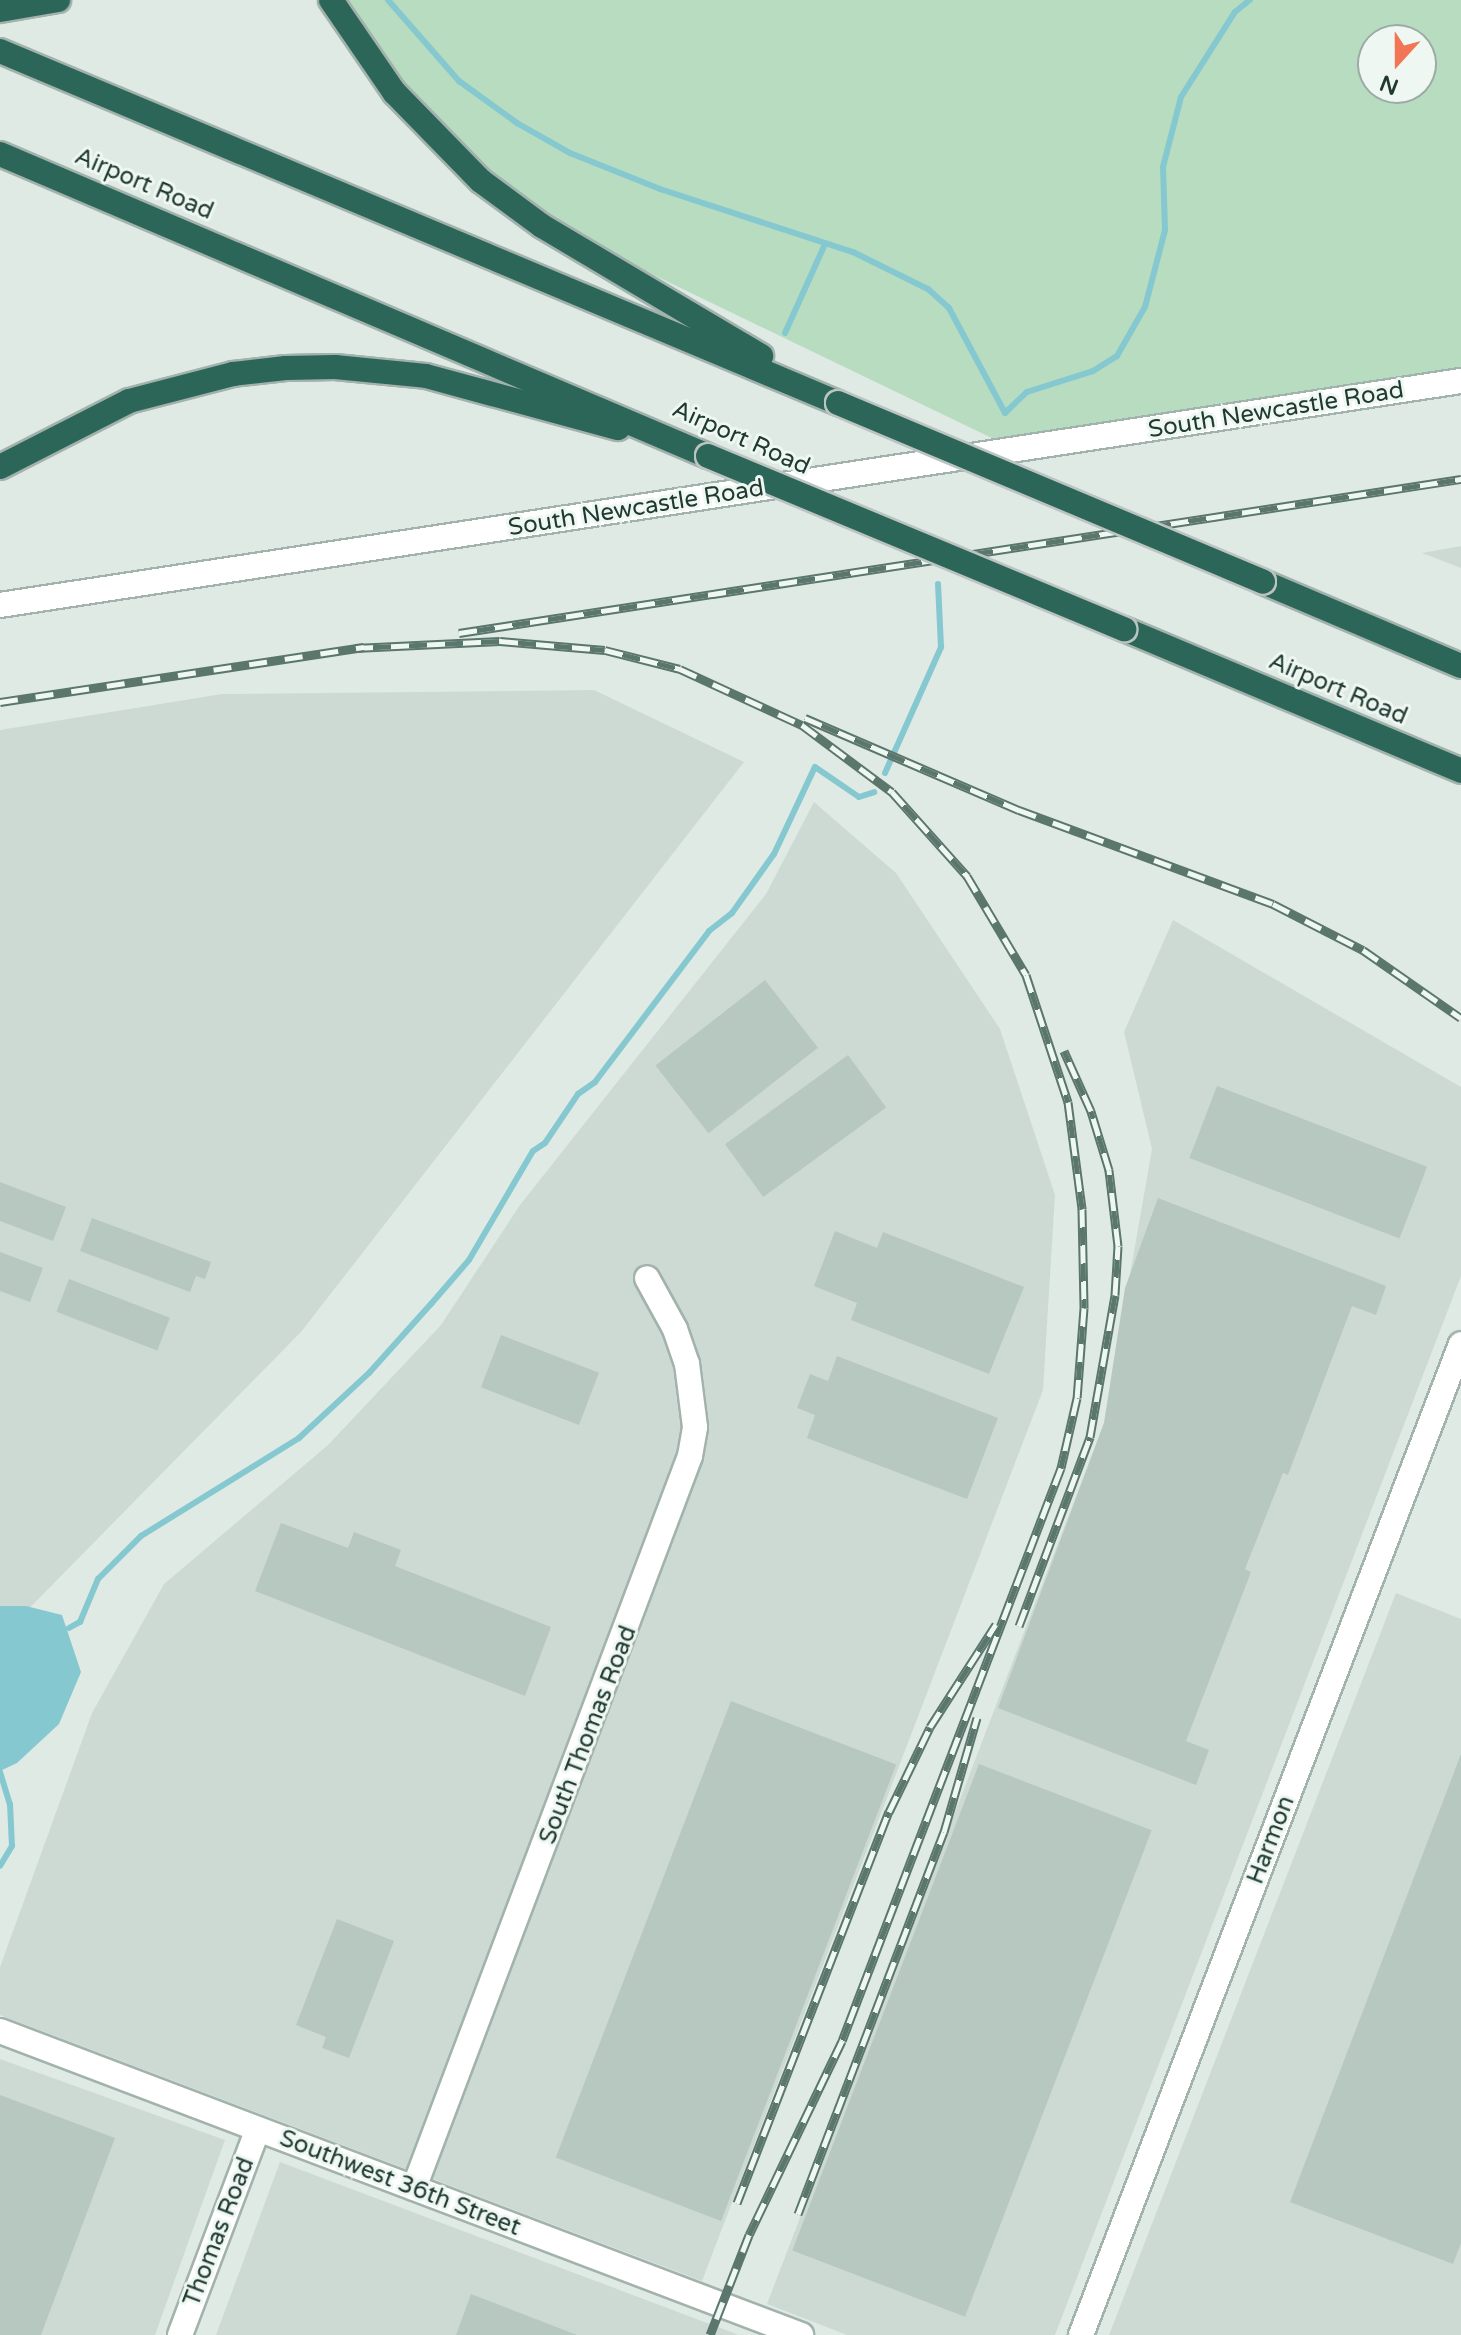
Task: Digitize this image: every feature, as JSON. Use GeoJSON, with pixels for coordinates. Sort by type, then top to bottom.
{"type":"FeatureCollection","features":[{"type":"Feature","properties":{"kind":"highway"},"geometry":{"type":"LineString","coordinates":[[0,10],[58,0]]}},
{"type":"Feature","properties":{"kind":"highway"},"geometry":{"type":"LineString","coordinates":[[331,0],[394,92],[481,181],[542,226],[838,403]]}},
{"type":"Feature","properties":{"kind":"highway"},"geometry":{"type":"LineString","coordinates":[[0,51],[1461,666]]}},
{"type":"Feature","properties":{"kind":"highway","name":"Airport Road"},"geometry":{"type":"LineString","coordinates":[[0,154],[636,428],[1461,771]]}},
{"type":"Feature","properties":{"kind":"highway"},"geometry":{"type":"LineString","coordinates":[[0,467],[129,401],[233,374],[286,368],[335,367],[426,376],[636,428]]}},
{"type":"Feature","properties":{"kind":"street","name":"South Newcastle Road"},"geometry":{"type":"LineString","coordinates":[[0,605],[1461,381]]}},
{"type":"Feature","properties":{"kind":"street","name":"South Thomas Road"},"geometry":{"type":"LineString","coordinates":[[414,2188],[690,1456],[695,1427],[687,1364],[675,1329],[647,1278]]}},
{"type":"Feature","properties":{"kind":"street","name":"Harmon"},"geometry":{"type":"LineString","coordinates":[[1081,2335],[1461,1344]]}},
{"type":"Feature","properties":{"kind":"street","name":"Southwest 36th Street"},"geometry":{"type":"LineString","coordinates":[[0,2031],[801,2335]]}},
{"type":"Feature","properties":{"kind":"street","name":"Thomas Road"},"geometry":{"type":"LineString","coordinates":[[180,2335],[258,2129]]}},
{"type":"Feature","properties":{"kind":"shaded area"},"geometry":{"type":"Polygon","coordinates":[[[1461,546],[1461,568],[1422,553],[1461,546]]]}},
{"type":"Feature","properties":{"kind":"shaded area"},"geometry":{"type":"Polygon","coordinates":[[[594,690],[744,762],[301,1332],[0,1638],[0,730],[222,694],[594,690]]]}},
{"type":"Feature","properties":{"kind":"shaded area"},"geometry":{"type":"Polygon","coordinates":[[[814,802],[896,873],[1000,1029],[1055,1195],[1043,1390],[702,2281],[0,2015],[0,1967],[92,1713],[164,1584],[328,1445],[441,1325],[520,1205],[766,894],[814,802]]]}},
{"type":"Feature","properties":{"kind":"shaded area"},"geometry":{"type":"Polygon","coordinates":[[[1173,920],[1461,1087],[1461,1276],[1055,2335],[847,2335],[767,2304],[1104,1423],[1152,1149],[1124,1032],[1173,920]]]}},
{"type":"Feature","properties":{"kind":"shaded area"},"geometry":{"type":"Polygon","coordinates":[[[1396,1593],[1461,1619],[1461,2335],[1109,2335],[1396,1593]]]}},
{"type":"Feature","properties":{"kind":"shaded area"},"geometry":{"type":"Polygon","coordinates":[[[0,2059],[225,2140],[155,2335],[0,2335],[0,2059]]]}},
{"type":"Feature","properties":{"kind":"shaded area"},"geometry":{"type":"Polygon","coordinates":[[[280,2162],[739,2335],[216,2335],[280,2162]]]}},
{"type":"Feature","properties":{"kind":"green space"},"geometry":{"type":"Polygon","coordinates":[[[344,0],[1461,0],[1461,371],[1000,442],[577,238],[490,174],[394,75],[344,0]]]}},
{"type":"Feature","properties":{"kind":"water"},"geometry":{"type":"Polygon","coordinates":[[[0,1606],[26,1606],[62,1615],[81,1672],[59,1724],[17,1763],[0,1771],[0,1606]]]}},
{"type":"Feature","properties":{"kind":"building"},"geometry":{"type":"Polygon","coordinates":[[[765,980],[818,1048],[708,1133],[655,1066],[765,980]]]}},
{"type":"Feature","properties":{"kind":"building"},"geometry":{"type":"Polygon","coordinates":[[[848,1055],[886,1108],[763,1197],[725,1144],[848,1055]]]}},
{"type":"Feature","properties":{"kind":"building"},"geometry":{"type":"Polygon","coordinates":[[[1217,1086],[1427,1167],[1399,1239],[1189,1158],[1217,1086]]]}},
{"type":"Feature","properties":{"kind":"building"},"geometry":{"type":"Polygon","coordinates":[[[0,1182],[66,1207],[53,1241],[0,1221],[0,1182]]]}},
{"type":"Feature","properties":{"kind":"building"},"geometry":{"type":"Polygon","coordinates":[[[1158,1198],[1386,1286],[1376,1315],[1352,1306],[1288,1475],[1283,1473],[1245,1569],[1251,1572],[1186,1741],[1209,1750],[1196,1785],[998,1708],[1104,1423],[1125,1288],[1158,1198]]]}},
{"type":"Feature","properties":{"kind":"building"},"geometry":{"type":"Polygon","coordinates":[[[92,1218],[211,1262],[205,1279],[196,1276],[190,1292],[80,1251],[92,1218]]]}},
{"type":"Feature","properties":{"kind":"building"},"geometry":{"type":"Polygon","coordinates":[[[835,1231],[877,1248],[883,1232],[1024,1287],[989,1374],[851,1320],[857,1303],[814,1286],[835,1231]]]}},
{"type":"Feature","properties":{"kind":"building"},"geometry":{"type":"Polygon","coordinates":[[[0,1252],[43,1268],[30,1302],[0,1291],[0,1252]]]}},
{"type":"Feature","properties":{"kind":"building"},"geometry":{"type":"Polygon","coordinates":[[[69,1279],[170,1318],[157,1350],[56,1312],[69,1279]]]}},
{"type":"Feature","properties":{"kind":"building"},"geometry":{"type":"Polygon","coordinates":[[[501,1335],[599,1373],[579,1425],[481,1387],[501,1335]]]}},
{"type":"Feature","properties":{"kind":"building"},"geometry":{"type":"Polygon","coordinates":[[[837,1356],[998,1418],[967,1499],[807,1438],[815,1415],[797,1408],[810,1374],[828,1381],[837,1356]]]}},
{"type":"Feature","properties":{"kind":"building"},"geometry":{"type":"Polygon","coordinates":[[[281,1523],[348,1548],[354,1532],[401,1550],[395,1566],[551,1627],[525,1696],[255,1591],[281,1523]]]}},
{"type":"Feature","properties":{"kind":"building"},"geometry":{"type":"Polygon","coordinates":[[[731,1701],[896,1764],[721,2221],[556,2158],[731,1701]]]}},
{"type":"Feature","properties":{"kind":"building"},"geometry":{"type":"Polygon","coordinates":[[[1461,1754],[1461,2243],[1453,2264],[1290,2202],[1461,1754]]]}},
{"type":"Feature","properties":{"kind":"building"},"geometry":{"type":"Polygon","coordinates":[[[979,1764],[1152,1830],[965,2317],[792,2250],[979,1764]]]}},
{"type":"Feature","properties":{"kind":"building"},"geometry":{"type":"Polygon","coordinates":[[[337,1919],[394,1941],[349,2058],[322,2048],[326,2037],[296,2025],[337,1919]]]}},
{"type":"Feature","properties":{"kind":"building"},"geometry":{"type":"Polygon","coordinates":[[[0,2095],[115,2138],[41,2335],[0,2335],[0,2095]]]}},
{"type":"Feature","properties":{"kind":"building"},"geometry":{"type":"Polygon","coordinates":[[[471,2294],[577,2335],[456,2335],[471,2294]]]}},
{"type":"Feature","properties":{"kind":"waterway"},"geometry":{"type":"LineString","coordinates":[[388,0],[459,81],[517,123],[570,153],[660,189],[853,252],[928,289],[949,308],[1005,413],[1027,392],[1093,371],[1117,356],[1145,307],[1165,230],[1163,167],[1181,97],[1235,12],[1250,0]]}},
{"type":"Feature","properties":{"kind":"waterway"},"geometry":{"type":"LineString","coordinates":[[785,333],[825,244]]}},
{"type":"Feature","properties":{"kind":"waterway"},"geometry":{"type":"LineString","coordinates":[[885,773],[941,647],[938,584]]}},
{"type":"Feature","properties":{"kind":"waterway"},"geometry":{"type":"LineString","coordinates":[[69,1628],[80,1622],[98,1579],[141,1536],[299,1438],[369,1373],[431,1304],[469,1260],[533,1151],[545,1143],[578,1094],[595,1082],[709,931],[732,913],[774,854],[815,767],[859,797],[874,792]]}},
{"type":"Feature","properties":{"kind":"waterway"},"geometry":{"type":"LineString","coordinates":[[0,1772],[10,1804],[12,1846],[0,1866]]}},
{"type":"Feature","properties":{"kind":"railway"},"geometry":{"type":"LineString","coordinates":[[459,633],[1461,479]]}},
{"type":"Feature","properties":{"kind":"railway"},"geometry":{"type":"LineString","coordinates":[[355,648],[500,641],[605,650],[680,669],[802,725],[892,792],[967,876],[1026,975],[1068,1102],[1082,1209],[1084,1308],[1077,1398],[1061,1468],[842,2041],[749,2235],[710,2335]]}},
{"type":"Feature","properties":{"kind":"railway"},"geometry":{"type":"LineString","coordinates":[[0,702],[364,647]]}},
{"type":"Feature","properties":{"kind":"railway"},"geometry":{"type":"LineString","coordinates":[[805,718],[1019,810],[1273,904],[1363,950],[1461,1018]]}},
{"type":"Feature","properties":{"kind":"railway"},"geometry":{"type":"LineString","coordinates":[[1019,1626],[1090,1437],[1115,1295],[1118,1246],[1109,1170],[1091,1111],[1064,1051]]}},
{"type":"Feature","properties":{"kind":"railway"},"geometry":{"type":"LineString","coordinates":[[737,2203],[889,1812],[930,1727],[996,1624]]}},
{"type":"Feature","properties":{"kind":"railway"},"geometry":{"type":"LineString","coordinates":[[798,2214],[944,1832],[977,1718]]}}]}
